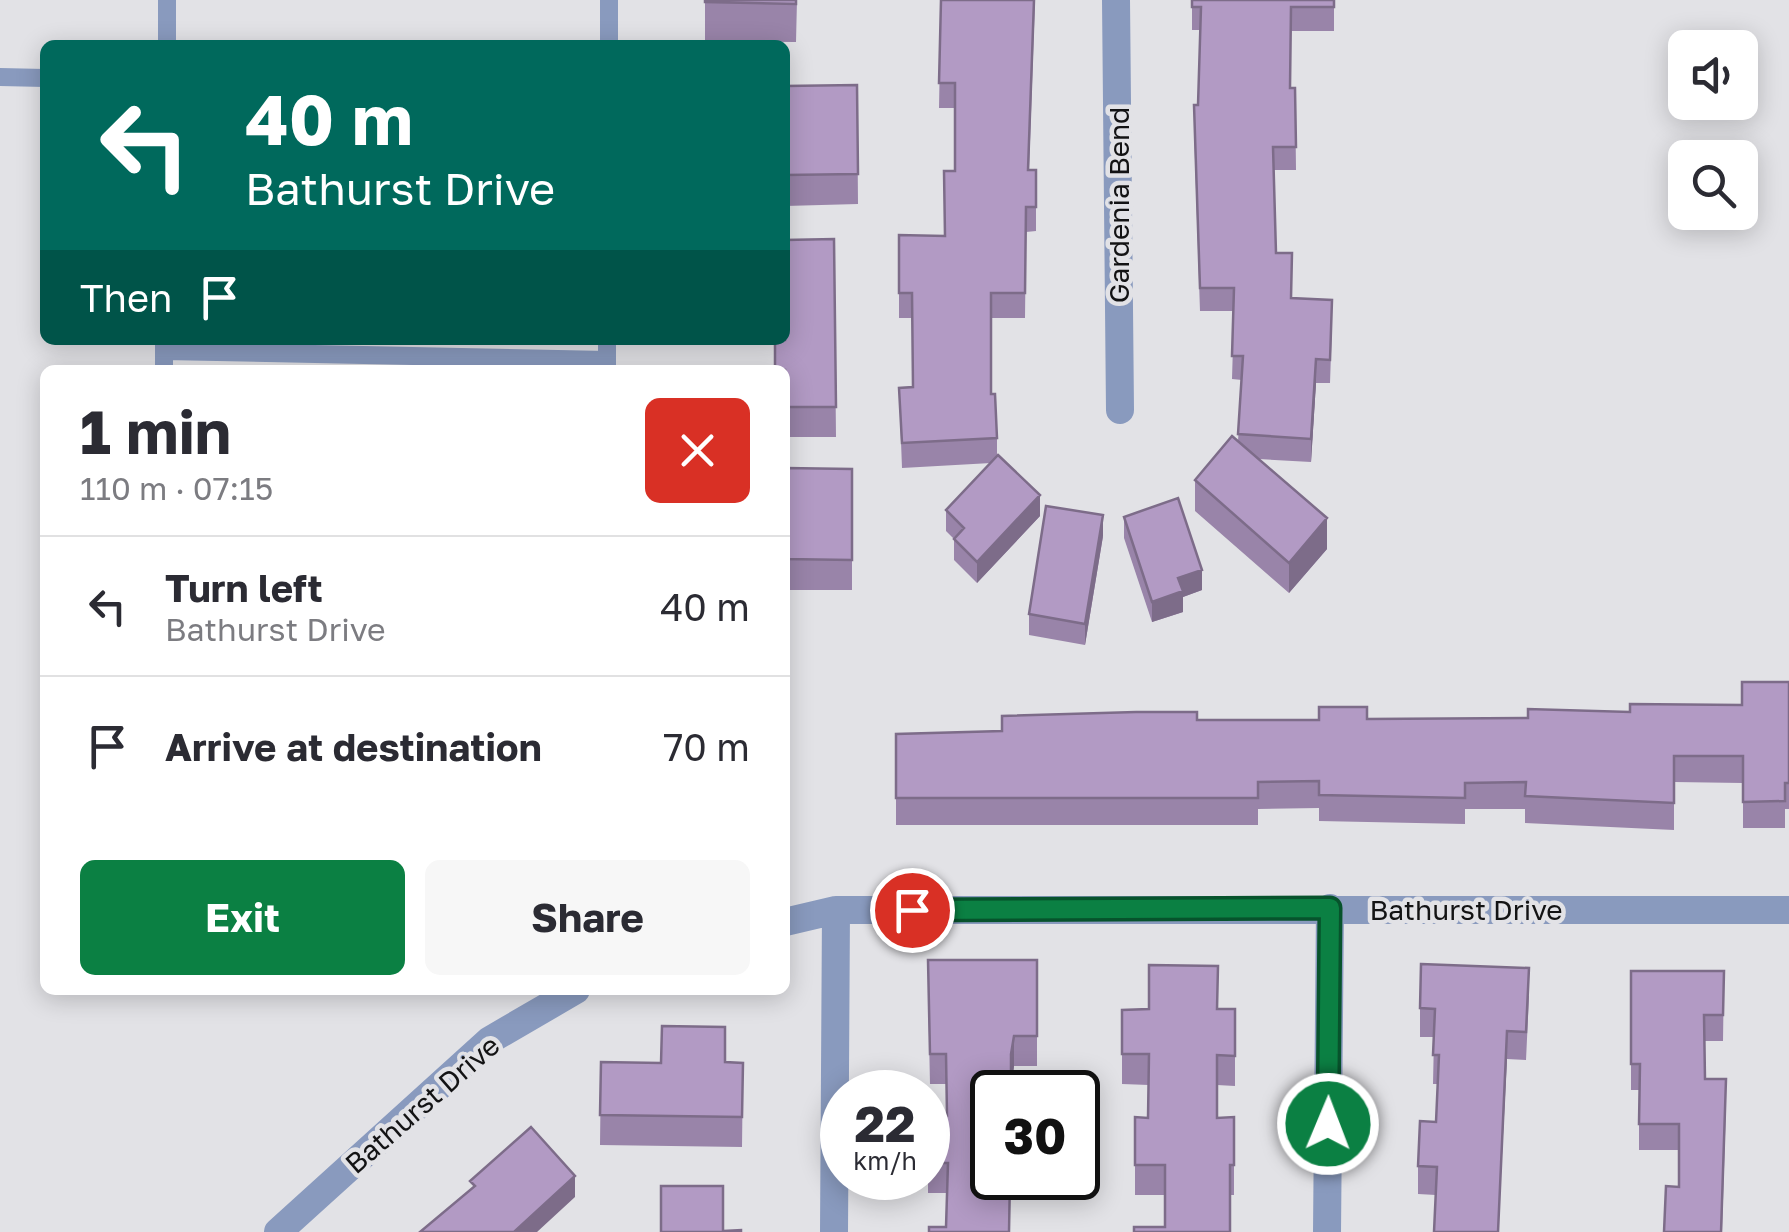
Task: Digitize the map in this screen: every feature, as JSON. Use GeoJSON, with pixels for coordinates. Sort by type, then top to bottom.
{"type":"FeatureCollection","features":[{"type":"Feature","properties":{"kind":"street","name":"Gardenia Bend"},"geometry":{"type":"LineString","coordinates":[[1116,0],[1120,410]]}},
{"type":"Feature","properties":{"kind":"street"},"geometry":{"type":"LineString","coordinates":[[1326,1232],[1330,908]]}},
{"type":"Feature","properties":{"kind":"street","name":"Bathurst Drive"},"geometry":{"type":"LineString","coordinates":[[790,921],[836,910],[1789,910]]}},
{"type":"Feature","properties":{"kind":"street"},"geometry":{"type":"LineString","coordinates":[[834,1232],[836,910]]}},
{"type":"Feature","properties":{"kind":"street","name":"Bathurst Drive"},"geometry":{"type":"LineString","coordinates":[[278,1232],[490,1040],[567,995]]}},
{"type":"Feature","properties":{"kind":"lane"},"geometry":{"type":"LineString","coordinates":[[167,0],[167,40]]}},
{"type":"Feature","properties":{"kind":"lane"},"geometry":{"type":"LineString","coordinates":[[608,40],[609,0]]}},
{"type":"Feature","properties":{"kind":"lane"},"geometry":{"type":"LineString","coordinates":[[0,77],[40,78]]}},
{"type":"Feature","properties":{"kind":"lane"},"geometry":{"type":"LineString","coordinates":[[164,354],[607,365]]}},
{"type":"Feature","properties":{"kind":"building"},"geometry":{"type":"Polygon","coordinates":[[[796,0],[796,4],[705,2],[796,0]]]}},
{"type":"Feature","properties":{"kind":"building"},"geometry":{"type":"Polygon","coordinates":[[[941,0],[1034,0],[1028,170],[1036,170],[1036,207],[1026,207],[1025,293],[991,293],[991,394],[995,394],[997,438],[902,443],[899,388],[913,387],[912,293],[899,293],[899,235],[945,236],[944,171],[955,171],[955,83],[939,83],[941,0]]]}},
{"type":"Feature","properties":{"kind":"building"},"geometry":{"type":"Polygon","coordinates":[[[1192,0],[1334,0],[1334,7],[1291,7],[1290,88],[1295,88],[1296,147],[1273,147],[1276,253],[1292,253],[1291,298],[1332,300],[1330,360],[1316,359],[1311,439],[1238,434],[1243,356],[1232,356],[1234,288],[1200,288],[1194,105],[1198,105],[1201,7],[1192,7],[1192,0]]]}},
{"type":"Feature","properties":{"kind":"building"},"geometry":{"type":"Polygon","coordinates":[[[857,85],[858,174],[790,175],[790,86],[857,85]]]}},
{"type":"Feature","properties":{"kind":"building"},"geometry":{"type":"Polygon","coordinates":[[[834,239],[836,407],[790,407],[790,365],[775,365],[775,345],[790,345],[790,240],[834,239]]]}},
{"type":"Feature","properties":{"kind":"building"},"geometry":{"type":"Polygon","coordinates":[[[1232,436],[1327,518],[1289,563],[1195,480],[1232,436]]]}},
{"type":"Feature","properties":{"kind":"building"},"geometry":{"type":"Polygon","coordinates":[[[998,455],[1040,495],[977,562],[954,539],[964,528],[946,510],[998,455]]]}},
{"type":"Feature","properties":{"kind":"building"},"geometry":{"type":"Polygon","coordinates":[[[790,468],[852,469],[852,560],[790,559],[790,468]]]}},
{"type":"Feature","properties":{"kind":"building"},"geometry":{"type":"Polygon","coordinates":[[[1178,498],[1202,570],[1178,578],[1183,591],[1152,602],[1124,517],[1178,498]]]}},
{"type":"Feature","properties":{"kind":"building"},"geometry":{"type":"Polygon","coordinates":[[[1046,506],[1103,515],[1085,624],[1029,614],[1046,506]]]}},
{"type":"Feature","properties":{"kind":"building"},"geometry":{"type":"Polygon","coordinates":[[[1742,682],[1789,682],[1789,783],[1785,783],[1785,801],[1743,802],[1743,756],[1674,756],[1674,803],[1525,796],[1526,782],[1465,783],[1465,798],[1319,795],[1319,781],[1258,782],[1258,798],[896,798],[896,734],[1002,731],[1002,716],[1197,712],[1197,720],[1319,720],[1319,707],[1367,707],[1367,719],[1528,718],[1528,709],[1630,712],[1630,704],[1742,705],[1742,682]]]}},
{"type":"Feature","properties":{"kind":"building"},"geometry":{"type":"Polygon","coordinates":[[[928,960],[1037,960],[1037,1036],[1014,1036],[1011,1070],[970,1070],[970,1200],[1010,1200],[1009,1232],[929,1232],[929,1227],[946,1227],[947,1200],[950,1200],[950,1070],[946,1070],[946,1054],[930,1054],[928,960]]]}},
{"type":"Feature","properties":{"kind":"building"},"geometry":{"type":"Polygon","coordinates":[[[1421,964],[1529,968],[1526,1032],[1507,1031],[1498,1232],[1434,1232],[1437,1167],[1418,1166],[1420,1121],[1436,1122],[1439,1055],[1433,1055],[1435,1009],[1420,1008],[1421,964]]]}},
{"type":"Feature","properties":{"kind":"building"},"geometry":{"type":"Polygon","coordinates":[[[1149,965],[1218,966],[1217,1009],[1235,1009],[1235,1056],[1217,1055],[1217,1118],[1234,1117],[1230,1232],[1134,1232],[1134,1227],[1165,1227],[1165,1165],[1135,1165],[1135,1117],[1148,1118],[1149,1054],[1122,1054],[1122,1010],[1149,1009],[1149,965]]]}},
{"type":"Feature","properties":{"kind":"building"},"geometry":{"type":"Polygon","coordinates":[[[1631,971],[1724,971],[1723,1015],[1704,1015],[1705,1079],[1726,1079],[1721,1232],[1664,1232],[1666,1186],[1679,1187],[1679,1124],[1639,1124],[1640,1064],[1631,1064],[1631,971]]]}},
{"type":"Feature","properties":{"kind":"building"},"geometry":{"type":"Polygon","coordinates":[[[662,1026],[725,1027],[725,1062],[743,1063],[742,1117],[600,1115],[601,1062],[661,1063],[662,1026]]]}},
{"type":"Feature","properties":{"kind":"building"},"geometry":{"type":"Polygon","coordinates":[[[531,1127],[575,1176],[514,1232],[420,1232],[475,1186],[470,1181],[531,1127]]]}},
{"type":"Feature","properties":{"kind":"building"},"geometry":{"type":"Polygon","coordinates":[[[661,1186],[723,1186],[723,1231],[741,1232],[661,1232],[661,1186]]]}},
{"type":"Feature","properties":{"kind":"route"},"geometry":{"type":"LineString","coordinates":[[912,910],[1330,908],[1328,1124]]}}]}
